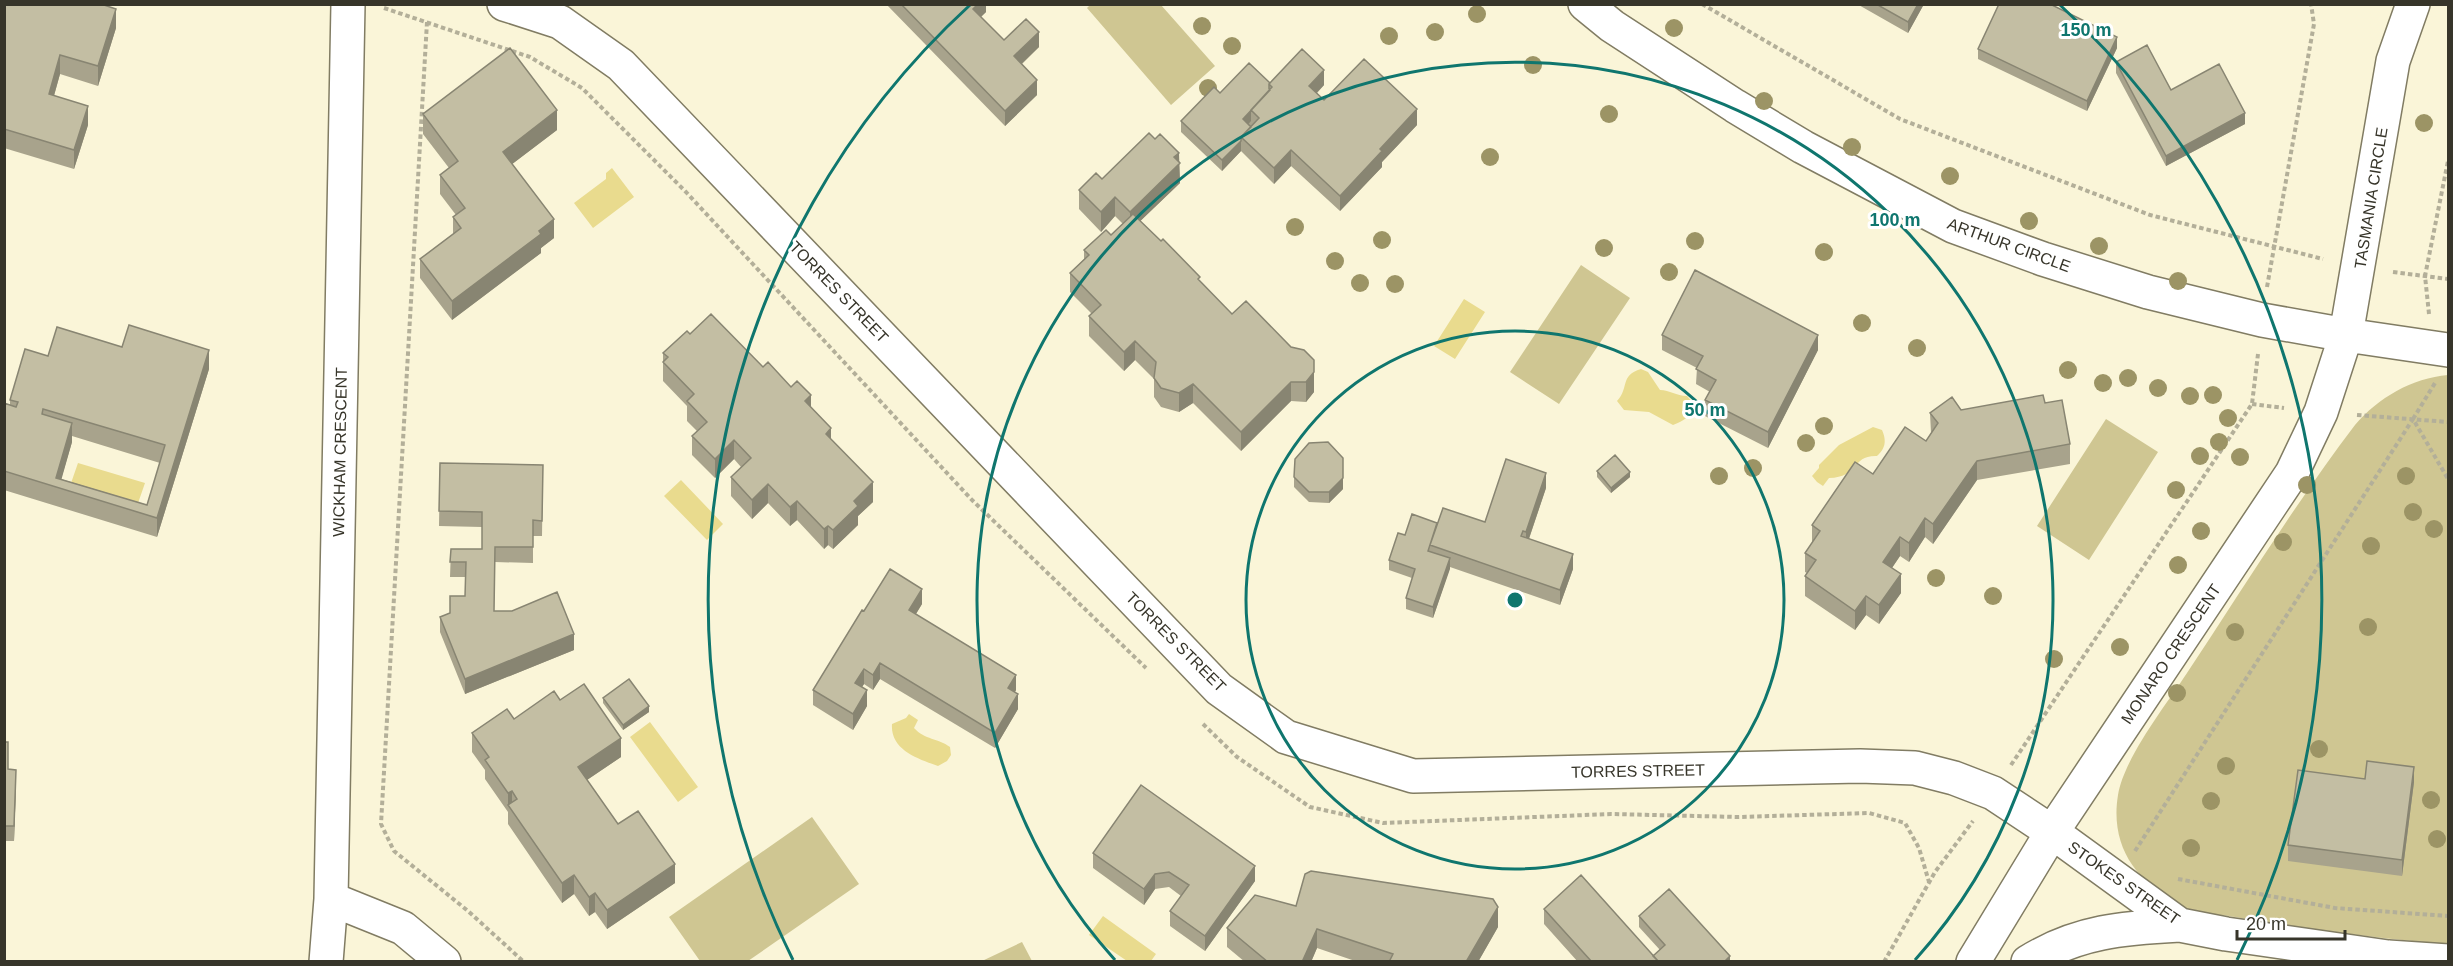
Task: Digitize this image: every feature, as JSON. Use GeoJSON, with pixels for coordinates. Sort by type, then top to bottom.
{"type":"FeatureCollection","features":[{"type":"Feature","properties":{"kind":"street","name":"WICKHAM CRESCENT"},"geometry":{"type":"LineString","coordinates":[[326,962],[331,899],[348,4]]}},
{"type":"Feature","properties":{"kind":"street","name":"TORRES STREET"},"geometry":{"type":"LineString","coordinates":[[504,4],[560,22],[621,65],[1219,689],[1286,737],[1413,776],[1915,768],[1954,778],[1993,793],[2052,832]]}},
{"type":"Feature","properties":{"kind":"street","name":"ARTHUR CIRCLE"},"geometry":{"type":"LineString","coordinates":[[1585,4],[1612,26],[1735,106],[1803,147],[1953,226],[2043,259],[2138,288],[2262,320],[2448,350]]}},
{"type":"Feature","properties":{"kind":"street","name":"TASMANIA CIRCLE"},"geometry":{"type":"LineString","coordinates":[[2390,4],[2393,61]]}},
{"type":"Feature","properties":{"kind":"street","name":"TASMANIA CIRCLE"},"geometry":{"type":"LineString","coordinates":[[2346,335],[2393,61],[2413,4]]}},
{"type":"Feature","properties":{"kind":"street","name":"MONARO CRESCENT"},"geometry":{"type":"LineString","coordinates":[[1973,962],[2052,832],[2292,473],[2320,412],[2346,335]]}},
{"type":"Feature","properties":{"kind":"street","name":"STOKES STREET"},"geometry":{"type":"LineString","coordinates":[[2052,832],[2180,925],[2226,934],[2388,957],[2448,961]]}},
{"type":"Feature","properties":{"kind":"street"},"geometry":{"type":"LineString","coordinates":[[331,899],[403,928],[444,962]]}},
{"type":"Feature","properties":{"kind":"street"},"geometry":{"type":"LineString","coordinates":[[2028,962],[2076,938],[2132,928],[2180,925]]}},
{"type":"Feature","properties":{"kind":"path"},"geometry":{"type":"LineString","coordinates":[[375,4],[530,57],[582,87],[686,192],[972,500],[1149,670]]}},
{"type":"Feature","properties":{"kind":"path"},"geometry":{"type":"LineString","coordinates":[[1702,4],[1900,119],[2151,215],[2359,268],[2448,279]]}},
{"type":"Feature","properties":{"kind":"path"},"geometry":{"type":"LineString","coordinates":[[1884,962],[1929,882],[1993,793],[2252,404],[2262,320],[2314,24],[2311,4]]}},
{"type":"Feature","properties":{"kind":"path"},"geometry":{"type":"LineString","coordinates":[[427,22],[381,824],[394,851],[468,911],[524,962]]}},
{"type":"Feature","properties":{"kind":"path"},"geometry":{"type":"LineString","coordinates":[[2425,276],[2448,161]]}},
{"type":"Feature","properties":{"kind":"path"},"geometry":{"type":"LineString","coordinates":[[2130,859],[2437,380]]}},
{"type":"Feature","properties":{"kind":"path"},"geometry":{"type":"LineString","coordinates":[[2413,418],[2448,423]]}},
{"type":"Feature","properties":{"kind":"path"},"geometry":{"type":"LineString","coordinates":[[2413,418],[2448,479]]}},
{"type":"Feature","properties":{"kind":"path"},"geometry":{"type":"LineString","coordinates":[[1198,718],[1238,757],[1310,807],[1372,821],[1383,823],[1611,814],[1739,817],[1869,813],[1905,823],[1919,848],[1929,882]]}},
{"type":"Feature","properties":{"kind":"path"},"geometry":{"type":"LineString","coordinates":[[2175,879],[2335,908],[2448,916]]}},
{"type":"Feature","properties":{"kind":"shaded area"},"geometry":{"type":"Polygon","coordinates":[[[1091,4],[1161,5],[1215,66],[1171,105],[1087,8],[1091,4]]]}},
{"type":"Feature","properties":{"kind":"shaded area"},"geometry":{"type":"Polygon","coordinates":[[[612,168],[634,197],[593,228],[574,203],[606,179],[606,173],[612,168]]]}},
{"type":"Feature","properties":{"kind":"shaded area"},"geometry":{"type":"Polygon","coordinates":[[[1581,265],[1630,298],[1559,404],[1510,372],[1581,265]]]}},
{"type":"Feature","properties":{"kind":"shaded area"},"geometry":{"type":"Polygon","coordinates":[[[1464,299],[1485,312],[1455,359],[1434,346],[1464,299]]]}},
{"type":"Feature","properties":{"kind":"shaded area"},"geometry":{"type":"Polygon","coordinates":[[[1641,369],[1648,372],[1660,390],[1687,396],[1694,404],[1687,418],[1673,425],[1649,412],[1624,410],[1617,401],[1630,375],[1641,369]]]}},
{"type":"Feature","properties":{"kind":"shaded area"},"geometry":{"type":"Polygon","coordinates":[[[2448,375],[2448,944],[2293,926],[2199,912],[2182,907],[2148,883],[2128,858],[2122,844],[2116,813],[2118,795],[2128,765],[2147,732],[2311,485],[2355,425],[2374,406],[2397,391],[2422,380],[2448,375]]]}},
{"type":"Feature","properties":{"kind":"shaded area"},"geometry":{"type":"Polygon","coordinates":[[[2106,419],[2158,452],[2089,560],[2037,526],[2106,419]]]}},
{"type":"Feature","properties":{"kind":"shaded area"},"geometry":{"type":"Polygon","coordinates":[[[1873,427],[1882,430],[1885,441],[1882,451],[1877,456],[1863,459],[1846,474],[1829,478],[1823,486],[1817,482],[1812,476],[1819,465],[1839,445],[1873,427]]]}},
{"type":"Feature","properties":{"kind":"shaded area"},"geometry":{"type":"Polygon","coordinates":[[[78,463],[145,483],[137,506],[70,486],[78,463]]]}},
{"type":"Feature","properties":{"kind":"shaded area"},"geometry":{"type":"Polygon","coordinates":[[[681,480],[723,524],[707,540],[664,496],[681,480]]]}},
{"type":"Feature","properties":{"kind":"shaded area"},"geometry":{"type":"Polygon","coordinates":[[[909,714],[918,720],[914,728],[918,732],[950,747],[951,755],[947,761],[938,766],[900,747],[893,733],[892,724],[906,718],[909,714]]]}},
{"type":"Feature","properties":{"kind":"shaded area"},"geometry":{"type":"Polygon","coordinates":[[[650,722],[698,787],[678,802],[630,737],[650,722]]]}},
{"type":"Feature","properties":{"kind":"shaded area"},"geometry":{"type":"Polygon","coordinates":[[[812,817],[859,884],[748,961],[700,961],[669,917],[812,817]]]}},
{"type":"Feature","properties":{"kind":"shaded area"},"geometry":{"type":"Polygon","coordinates":[[[1103,916],[1156,954],[1151,961],[1127,961],[1089,935],[1103,916]]]}},
{"type":"Feature","properties":{"kind":"shaded area"},"geometry":{"type":"Polygon","coordinates":[[[1022,942],[1032,961],[982,961],[1022,942]]]}},
{"type":"Feature","properties":{"kind":"building"},"geometry":{"type":"Polygon","coordinates":[[[4,4],[101,4],[116,9],[98,66],[60,55],[49,94],[88,106],[74,150],[4,129],[4,4]]]}},
{"type":"Feature","properties":{"kind":"building"},"geometry":{"type":"Polygon","coordinates":[[[901,4],[978,4],[973,9],[1004,40],[1026,19],[1039,32],[1014,56],[1037,80],[1005,111],[901,4]]]}},
{"type":"Feature","properties":{"kind":"building"},"geometry":{"type":"Polygon","coordinates":[[[1876,4],[1918,4],[1908,22],[1876,4]]]}},
{"type":"Feature","properties":{"kind":"building"},"geometry":{"type":"Polygon","coordinates":[[[1999,4],[2050,4],[2117,37],[2087,101],[1978,49],[1999,4]]]}},
{"type":"Feature","properties":{"kind":"building"},"geometry":{"type":"Polygon","coordinates":[[[2147,45],[2171,90],[2219,64],[2245,113],[2166,156],[2116,62],[2147,45]]]}},
{"type":"Feature","properties":{"kind":"building"},"geometry":{"type":"Polygon","coordinates":[[[510,48],[557,110],[503,152],[554,219],[539,231],[541,234],[452,301],[420,259],[461,228],[453,217],[465,208],[440,175],[458,161],[423,114],[510,48]]]}},
{"type":"Feature","properties":{"kind":"building"},"geometry":{"type":"Polygon","coordinates":[[[1302,49],[1324,70],[1309,86],[1324,100],[1364,59],[1417,109],[1340,196],[1291,150],[1274,168],[1241,137],[1259,118],[1251,110],[1272,87],[1269,84],[1302,49]]]}},
{"type":"Feature","properties":{"kind":"building"},"geometry":{"type":"Polygon","coordinates":[[[1249,63],[1270,83],[1270,90],[1243,119],[1251,127],[1222,160],[1181,121],[1214,87],[1220,93],[1249,63]]]}},
{"type":"Feature","properties":{"kind":"building"},"geometry":{"type":"Polygon","coordinates":[[[1149,133],[1155,139],[1160,134],[1179,153],[1174,157],[1180,163],[1130,212],[1115,197],[1101,212],[1079,190],[1096,173],[1102,179],[1149,133]]]}},
{"type":"Feature","properties":{"kind":"building"},"geometry":{"type":"Polygon","coordinates":[[[1133,214],[1161,241],[1163,239],[1232,314],[1246,301],[1291,347],[1304,350],[1314,360],[1314,372],[1306,382],[1291,382],[1241,432],[1193,384],[1179,393],[1161,388],[1154,378],[1156,362],[1135,341],[1124,352],[1089,316],[1101,305],[1070,273],[1089,255],[1084,250],[1106,230],[1111,235],[1133,214]]]}},
{"type":"Feature","properties":{"kind":"building"},"geometry":{"type":"Polygon","coordinates":[[[1695,270],[1818,335],[1768,432],[1705,400],[1716,380],[1696,369],[1703,356],[1662,335],[1695,270]]]}},
{"type":"Feature","properties":{"kind":"building"},"geometry":{"type":"Polygon","coordinates":[[[711,314],[763,367],[768,362],[791,387],[797,381],[811,395],[805,401],[831,428],[826,434],[873,482],[854,501],[858,506],[833,530],[828,526],[824,529],[797,501],[790,507],[768,484],[752,500],[731,477],[751,458],[734,440],[715,459],[692,436],[707,422],[687,401],[694,394],[663,362],[668,357],[663,353],[687,331],[690,334],[711,314]]]}},
{"type":"Feature","properties":{"kind":"building"},"geometry":{"type":"Polygon","coordinates":[[[129,325],[209,350],[157,518],[4,471],[4,403],[16,407],[18,402],[10,400],[25,349],[48,356],[57,327],[122,347],[129,325]],[[43,409],[42,414],[72,423],[56,478],[147,505],[165,445],[43,409]]]}},
{"type":"Feature","properties":{"kind":"building"},"geometry":{"type":"Polygon","coordinates":[[[2043,395],[2045,403],[2062,400],[2070,444],[1977,461],[1933,524],[1925,518],[1909,543],[1900,537],[1883,562],[1901,574],[1879,605],[1866,596],[1855,611],[1805,576],[1816,560],[1805,553],[1820,531],[1812,525],[1855,462],[1873,474],[1905,427],[1926,441],[1938,423],[1930,413],[1952,397],[1961,410],[2043,395]]]}},
{"type":"Feature","properties":{"kind":"building"},"geometry":{"type":"Polygon","coordinates":[[[1328,442],[1343,458],[1343,478],[1329,492],[1309,492],[1294,477],[1295,459],[1309,443],[1328,442]]]}},
{"type":"Feature","properties":{"kind":"building"},"geometry":{"type":"Polygon","coordinates":[[[1615,455],[1630,472],[1611,488],[1597,471],[1615,455]]]}},
{"type":"Feature","properties":{"kind":"building"},"geometry":{"type":"Polygon","coordinates":[[[1506,459],[1546,473],[1526,532],[1523,531],[1521,536],[1573,554],[1560,590],[1430,545],[1443,508],[1485,522],[1506,459]]]}},
{"type":"Feature","properties":{"kind":"building"},"geometry":{"type":"Polygon","coordinates":[[[440,463],[543,465],[542,521],[533,520],[533,547],[495,547],[494,611],[512,611],[557,592],[574,634],[465,679],[440,617],[450,613],[450,596],[465,596],[466,562],[450,562],[451,549],[482,549],[482,512],[439,511],[440,463]]]}},
{"type":"Feature","properties":{"kind":"building"},"geometry":{"type":"Polygon","coordinates":[[[1412,514],[1437,523],[1428,551],[1450,558],[1433,607],[1406,598],[1415,569],[1389,560],[1398,533],[1405,535],[1412,514]]]}},
{"type":"Feature","properties":{"kind":"building"},"geometry":{"type":"Polygon","coordinates":[[[890,569],[922,589],[909,610],[1016,675],[1008,688],[1018,694],[995,733],[880,663],[873,675],[864,669],[855,683],[867,690],[853,714],[813,690],[890,569]]]}},
{"type":"Feature","properties":{"kind":"building"},"geometry":{"type":"Polygon","coordinates":[[[629,679],[649,706],[623,725],[603,698],[629,679]]]}},
{"type":"Feature","properties":{"kind":"building"},"geometry":{"type":"Polygon","coordinates":[[[584,684],[621,738],[578,767],[618,824],[638,811],[675,864],[607,910],[595,893],[589,897],[574,875],[562,883],[508,805],[517,799],[512,791],[508,793],[485,760],[489,757],[472,733],[507,709],[514,719],[554,691],[560,700],[584,684]]]}},
{"type":"Feature","properties":{"kind":"building"},"geometry":{"type":"Polygon","coordinates":[[[4,742],[8,742],[8,769],[16,770],[14,826],[4,826],[4,742]]]}},
{"type":"Feature","properties":{"kind":"building"},"geometry":{"type":"Polygon","coordinates":[[[2367,761],[2414,767],[2402,860],[2288,845],[2298,770],[2365,779],[2367,761]]]}},
{"type":"Feature","properties":{"kind":"building"},"geometry":{"type":"Polygon","coordinates":[[[1141,785],[1255,866],[1205,936],[1170,911],[1189,885],[1169,872],[1155,874],[1144,889],[1093,853],[1141,785]]]}},
{"type":"Feature","properties":{"kind":"building"},"geometry":{"type":"Polygon","coordinates":[[[1311,871],[1493,899],[1498,907],[1466,962],[1389,962],[1393,954],[1317,929],[1302,962],[1268,962],[1227,928],[1255,895],[1296,906],[1305,874],[1311,871]]]}},
{"type":"Feature","properties":{"kind":"building"},"geometry":{"type":"Polygon","coordinates":[[[1581,875],[1659,962],[1592,962],[1544,909],[1581,875]]]}},
{"type":"Feature","properties":{"kind":"building"},"geometry":{"type":"Polygon","coordinates":[[[1669,889],[1730,956],[1724,962],[1659,962],[1653,956],[1665,945],[1639,916],[1669,889]]]}}]}
